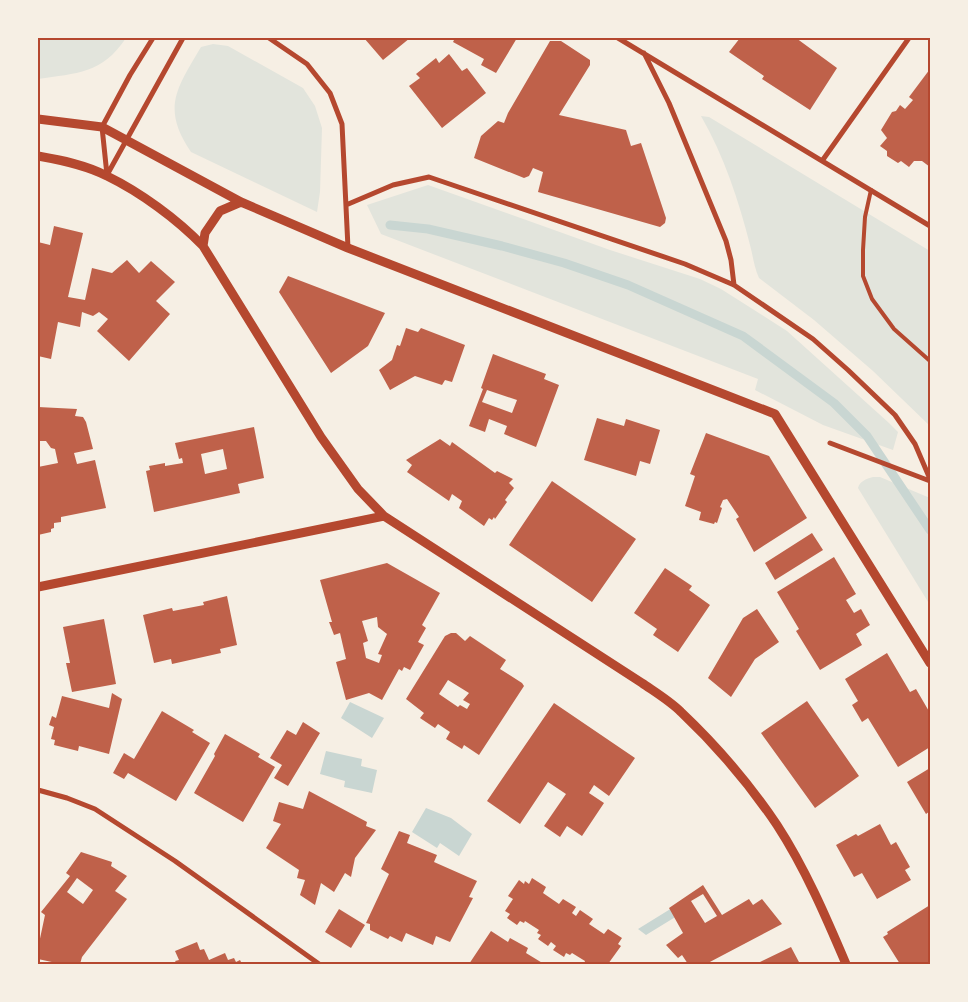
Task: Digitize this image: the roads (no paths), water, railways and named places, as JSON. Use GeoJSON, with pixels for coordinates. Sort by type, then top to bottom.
{"type":"FeatureCollection","features":[{"type":"Feature","properties":{"kind":"street"},"geometry":{"type":"LineString","coordinates":[[107,176],[102,127],[152,38]]}},
{"type":"Feature","properties":{"kind":"street"},"geometry":{"type":"LineString","coordinates":[[107,176],[183,38]]}},
{"type":"Feature","properties":{"kind":"street"},"geometry":{"type":"LineString","coordinates":[[268,38],[307,64],[330,93],[342,124],[348,248]]}},
{"type":"Feature","properties":{"kind":"street"},"geometry":{"type":"LineString","coordinates":[[618,38],[930,226]]}},
{"type":"Feature","properties":{"kind":"street"},"geometry":{"type":"LineString","coordinates":[[822,161],[909,38]]}},
{"type":"Feature","properties":{"kind":"street"},"geometry":{"type":"LineString","coordinates":[[644,53],[669,103],[719,222],[731,260],[734,285]]}},
{"type":"Feature","properties":{"kind":"street"},"geometry":{"type":"LineString","coordinates":[[38,119],[102,127],[241,202],[348,248],[775,414],[930,663]]}},
{"type":"Feature","properties":{"kind":"street"},"geometry":{"type":"LineString","coordinates":[[38,156],[65,161],[107,176],[164,212],[203,246],[321,437],[358,489],[384,516],[642,683],[680,711],[717,749],[747,785],[777,826],[826,915],[846,964]]}},
{"type":"Feature","properties":{"kind":"street"},"geometry":{"type":"LineString","coordinates":[[346,205],[393,184],[429,177],[685,264],[734,285],[813,339],[895,415],[915,444],[930,480]]}},
{"type":"Feature","properties":{"kind":"street"},"geometry":{"type":"LineString","coordinates":[[203,246],[205,233],[220,211],[241,202]]}},
{"type":"Feature","properties":{"kind":"street"},"geometry":{"type":"LineString","coordinates":[[830,443],[930,480]]}},
{"type":"Feature","properties":{"kind":"street"},"geometry":{"type":"LineString","coordinates":[[38,587],[384,516]]}},
{"type":"Feature","properties":{"kind":"street"},"geometry":{"type":"LineString","coordinates":[[38,790],[67,798],[95,809],[176,861],[319,964]]}},
{"type":"Feature","properties":{"kind":"lane"},"geometry":{"type":"LineString","coordinates":[[871,190],[865,217],[863,250],[866,283],[872,299],[894,329],[930,361]]}},
{"type":"Feature","properties":{"kind":"waterway"},"geometry":{"type":"LineString","coordinates":[[390,225],[428,229],[564,263],[628,285],[743,336],[834,403],[867,436],[930,530]]}}]}
